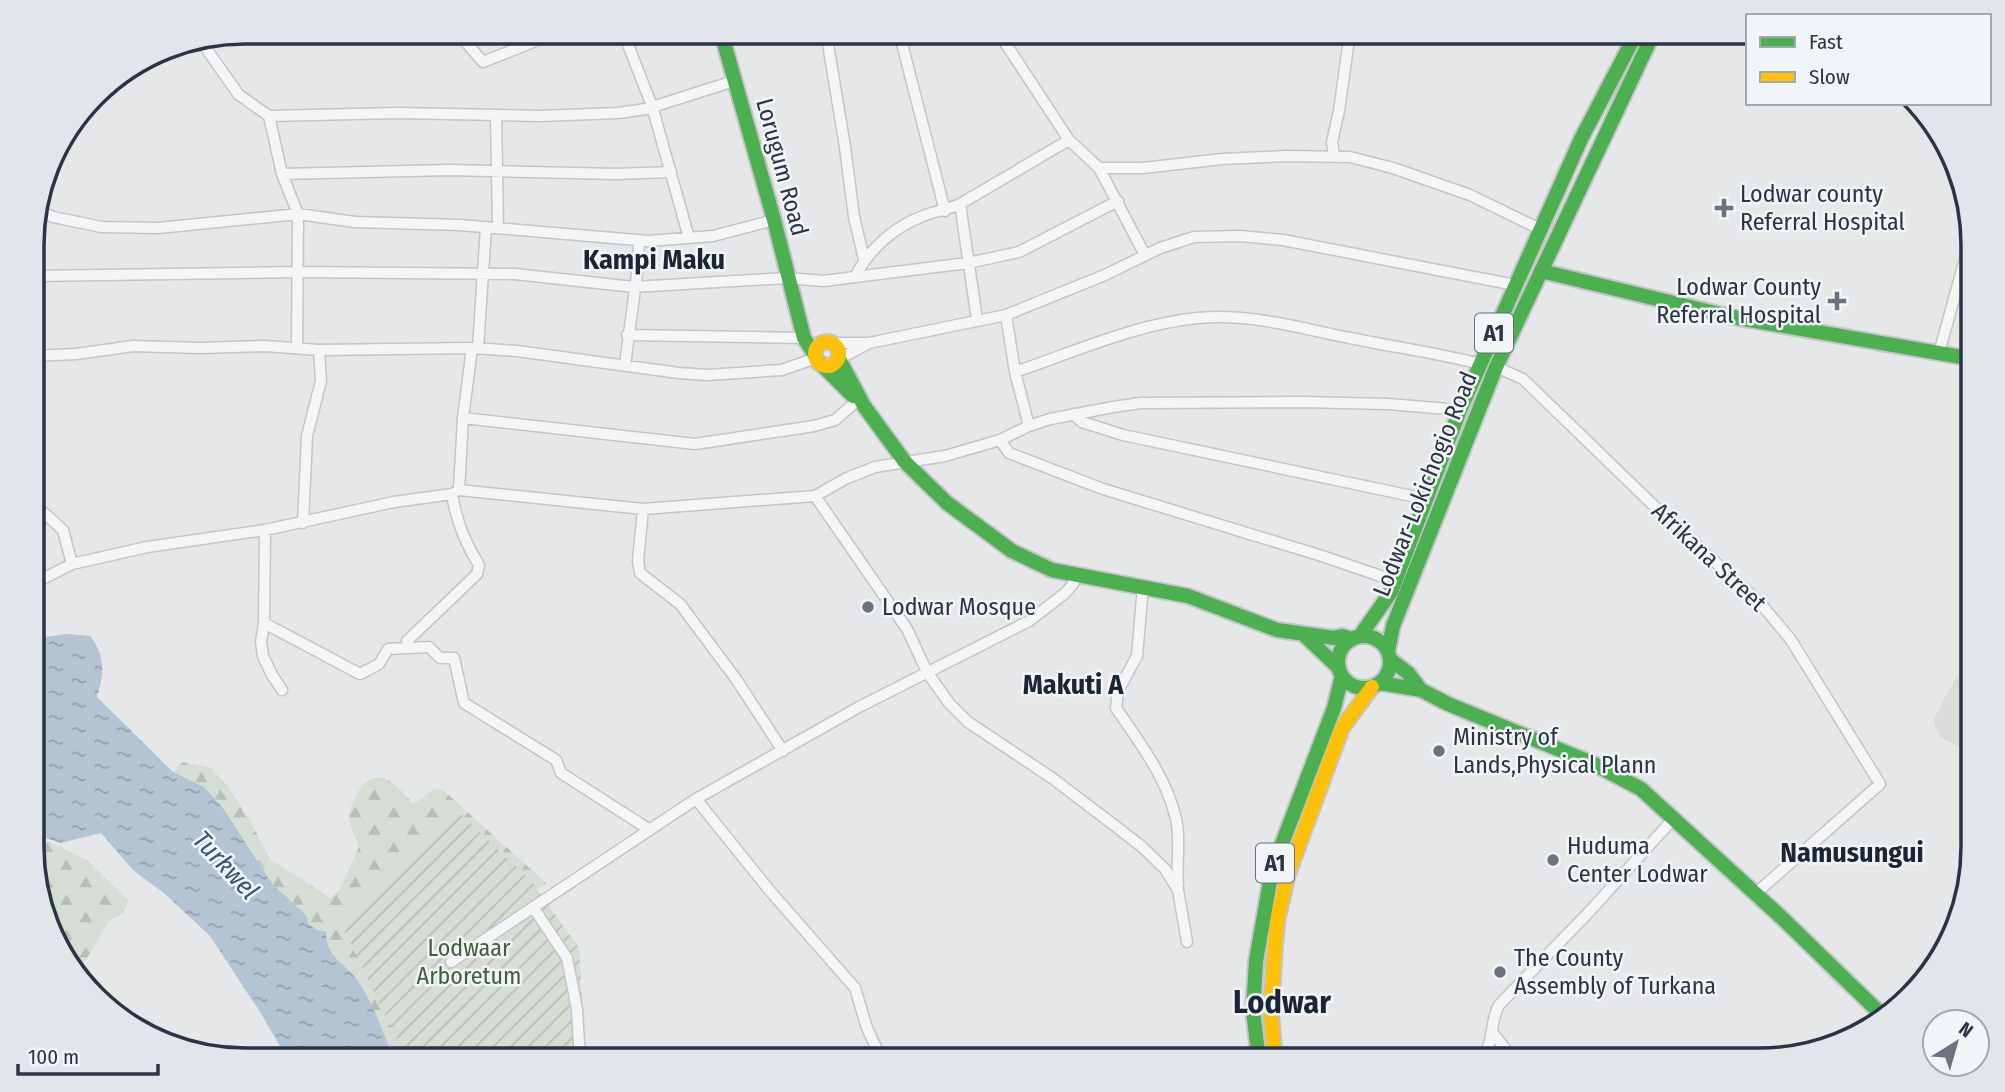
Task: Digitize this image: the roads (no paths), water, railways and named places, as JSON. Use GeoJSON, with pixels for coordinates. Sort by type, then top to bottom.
{"type":"FeatureCollection","features":[{"type":"Feature","properties":{"kind":"main road","name":"Lorugum Road"},"geometry":{"type":"LineString","coordinates":[[724,44],[804,338]]}},
{"type":"Feature","properties":{"kind":"main road","name":"Lodwar-Lokichogio Road"},"geometry":{"type":"LineString","coordinates":[[1356,638],[1391,592],[1460,410],[1581,139],[1631,44]]}},
{"type":"Feature","properties":{"kind":"main road","name":"Lodwar-Lokichogio Road"},"geometry":{"type":"LineString","coordinates":[[1389,655],[1393,626],[1496,367],[1648,44]]}},
{"type":"Feature","properties":{"kind":"main road"},"geometry":{"type":"LineString","coordinates":[[1541,271],[1732,317],[1961,357]]}},
{"type":"Feature","properties":{"kind":"main road"},"geometry":{"type":"LineString","coordinates":[[799,315],[813,335],[838,350],[839,359],[861,403]]}},
{"type":"Feature","properties":{"kind":"main road"},"geometry":{"type":"LineString","coordinates":[[804,338],[817,359],[861,403],[905,463],[947,503],[1003,545],[1035,564],[1075,576],[1181,594],[1277,630],[1334,638],[1342,636],[1376,639],[1422,690]]}},
{"type":"Feature","properties":{"kind":"main road"},"geometry":{"type":"LineString","coordinates":[[817,359],[817,347],[828,343]]}},
{"type":"Feature","properties":{"kind":"main road"},"geometry":{"type":"LineString","coordinates":[[817,359],[831,365],[839,359]]}},
{"type":"Feature","properties":{"kind":"main road"},"geometry":{"type":"LineString","coordinates":[[1304,635],[1327,654],[1355,686],[1376,685],[1422,690],[1448,704],[1620,776],[1642,789],[1877,1010]]}},
{"type":"Feature","properties":{"kind":"main road","name":"A1"},"geometry":{"type":"LineString","coordinates":[[1258,1048],[1253,1010],[1256,961],[1272,870],[1334,708],[1340,672],[1340,651],[1356,638]]}},
{"type":"Feature","properties":{"kind":"main road","name":"A1"},"geometry":{"type":"LineString","coordinates":[[1274,1048],[1270,1013],[1278,917],[1288,874],[1342,728],[1376,685],[1386,677],[1389,655]]}},
{"type":"Feature","properties":{"kind":"street"},"geometry":{"type":"LineString","coordinates":[[467,44],[483,62],[528,44]]}},
{"type":"Feature","properties":{"kind":"street"},"geometry":{"type":"LineString","coordinates":[[628,44],[652,106],[689,239]]}},
{"type":"Feature","properties":{"kind":"street"},"geometry":{"type":"LineString","coordinates":[[828,44],[854,217],[864,259]]}},
{"type":"Feature","properties":{"kind":"street"},"geometry":{"type":"LineString","coordinates":[[902,44],[945,211]]}},
{"type":"Feature","properties":{"kind":"street"},"geometry":{"type":"LineString","coordinates":[[1006,44],[1069,140],[1099,168],[1145,255]]}},
{"type":"Feature","properties":{"kind":"street"},"geometry":{"type":"LineString","coordinates":[[1334,156],[1332,142],[1348,44]]}},
{"type":"Feature","properties":{"kind":"street"},"geometry":{"type":"LineString","coordinates":[[206,48],[239,95],[269,116],[618,113],[652,106],[734,81]]}},
{"type":"Feature","properties":{"kind":"street"},"geometry":{"type":"LineString","coordinates":[[496,115],[498,228]]}},
{"type":"Feature","properties":{"kind":"street"},"geometry":{"type":"LineString","coordinates":[[269,116],[282,174],[298,214],[297,348]]}},
{"type":"Feature","properties":{"kind":"street"},"geometry":{"type":"LineString","coordinates":[[855,277],[864,259],[894,231],[927,214],[945,211],[960,204],[1069,140]]}},
{"type":"Feature","properties":{"kind":"street"},"geometry":{"type":"LineString","coordinates":[[1099,168],[1160,167],[1243,158],[1334,156],[1368,160],[1480,200],[1540,229]]}},
{"type":"Feature","properties":{"kind":"street"},"geometry":{"type":"LineString","coordinates":[[282,174],[450,170],[616,174],[671,172]]}},
{"type":"Feature","properties":{"kind":"street"},"geometry":{"type":"LineString","coordinates":[[44,275],[298,272],[514,274],[634,286],[788,278],[824,281],[968,263],[1019,252],[1118,201]]}},
{"type":"Feature","properties":{"kind":"street"},"geometry":{"type":"LineString","coordinates":[[960,204],[978,320]]}},
{"type":"Feature","properties":{"kind":"street"},"geometry":{"type":"LineString","coordinates":[[46,214],[102,227],[158,228],[298,214],[355,222],[486,227],[639,241],[713,236],[774,220]]}},
{"type":"Feature","properties":{"kind":"street"},"geometry":{"type":"LineString","coordinates":[[407,641],[477,574],[479,565],[455,516],[455,492],[463,418],[475,348],[486,227]]}},
{"type":"Feature","properties":{"kind":"street"},"geometry":{"type":"LineString","coordinates":[[828,343],[869,343],[1006,315],[1105,275],[1173,243],[1194,237],[1283,240],[1515,285]]}},
{"type":"Feature","properties":{"kind":"street"},"geometry":{"type":"LineString","coordinates":[[625,365],[639,241]]}},
{"type":"Feature","properties":{"kind":"street"},"geometry":{"type":"LineString","coordinates":[[1939,353],[1961,273]]}},
{"type":"Feature","properties":{"kind":"street"},"geometry":{"type":"LineString","coordinates":[[1006,315],[1014,372],[1029,426]]}},
{"type":"Feature","properties":{"kind":"street"},"geometry":{"type":"LineString","coordinates":[[1014,372],[1154,326],[1221,316],[1248,317],[1352,339],[1438,353],[1481,364]]}},
{"type":"Feature","properties":{"kind":"street"},"geometry":{"type":"LineString","coordinates":[[627,335],[804,338]]}},
{"type":"Feature","properties":{"kind":"street"},"geometry":{"type":"LineString","coordinates":[[839,359],[869,343]]}},
{"type":"Feature","properties":{"kind":"street"},"geometry":{"type":"LineString","coordinates":[[44,355],[133,346],[319,350],[475,348],[678,373],[729,374],[782,370],[817,359]]}},
{"type":"Feature","properties":{"kind":"street"},"geometry":{"type":"LineString","coordinates":[[303,523],[307,436],[321,381],[319,350]]}},
{"type":"Feature","properties":{"kind":"street","name":"Afrikana Street"},"geometry":{"type":"LineString","coordinates":[[1496,367],[1523,379],[1651,503],[1761,604],[1791,640],[1880,784],[1755,894]]}},
{"type":"Feature","properties":{"kind":"street"},"geometry":{"type":"LineString","coordinates":[[463,418],[695,444],[814,426],[835,419],[861,403]]}},
{"type":"Feature","properties":{"kind":"street"},"geometry":{"type":"LineString","coordinates":[[44,578],[72,564],[147,547],[265,530],[394,502],[455,492],[643,509],[815,496],[847,478],[875,467],[944,456],[1000,440],[1029,426],[1073,414],[1141,403],[1376,403],[1460,410]]}},
{"type":"Feature","properties":{"kind":"street"},"geometry":{"type":"LineString","coordinates":[[1073,414],[1082,422],[1124,435],[1426,499]]}},
{"type":"Feature","properties":{"kind":"street"},"geometry":{"type":"LineString","coordinates":[[1000,440],[1009,453],[1103,489],[1395,581]]}},
{"type":"Feature","properties":{"kind":"street"},"geometry":{"type":"LineString","coordinates":[[815,496],[907,629],[927,672],[948,703],[968,722],[1052,778],[1141,846],[1165,869],[1178,890]]}},
{"type":"Feature","properties":{"kind":"street"},"geometry":{"type":"LineString","coordinates":[[643,509],[638,561],[640,573],[680,604],[736,679],[783,751]]}},
{"type":"Feature","properties":{"kind":"street"},"geometry":{"type":"LineString","coordinates":[[44,513],[63,530],[72,564]]}},
{"type":"Feature","properties":{"kind":"street"},"geometry":{"type":"LineString","coordinates":[[265,530],[264,622],[261,642],[263,656],[282,690]]}},
{"type":"Feature","properties":{"kind":"street"},"geometry":{"type":"LineString","coordinates":[[451,962],[696,799],[927,672],[1035,617],[1064,594],[1073,584],[1075,576]]}},
{"type":"Feature","properties":{"kind":"street"},"geometry":{"type":"LineString","coordinates":[[1143,586],[1137,656],[1118,691],[1116,708],[1152,762],[1177,820],[1178,890],[1186,942]]}},
{"type":"Feature","properties":{"kind":"street"},"geometry":{"type":"LineString","coordinates":[[264,622],[360,674],[379,664],[388,649],[429,647],[440,657],[454,658],[464,703],[556,760],[561,773],[650,830]]}},
{"type":"Feature","properties":{"kind":"street"},"geometry":{"type":"LineString","coordinates":[[696,799],[770,891],[855,988],[867,1028],[876,1048]]}},
{"type":"Feature","properties":{"kind":"street"},"geometry":{"type":"LineString","coordinates":[[1489,1048],[1494,1013],[1499,1005],[1590,911],[1674,818]]}},
{"type":"Feature","properties":{"kind":"street"},"geometry":{"type":"LineString","coordinates":[[533,907],[567,958],[577,1009],[579,1048]]}},
{"type":"Feature","properties":{"kind":"street"},"geometry":{"type":"LineString","coordinates":[[1492,1032],[1505,1048]]}},
{"type":"Feature","properties":{"kind":"water","name":"Turkwel"},"geometry":{"type":"Polygon","coordinates":[[[66,634],[90,636],[99,651],[102,666],[97,697],[173,772],[204,787],[223,808],[273,885],[306,915],[309,924],[326,932],[332,953],[358,981],[369,999],[390,1048],[281,1048],[210,936],[165,894],[133,870],[101,833],[61,843],[44,838],[44,637],[66,634]]]}},
{"type":"Feature","properties":{"kind":"place","name":"Lodwar county Referral Hospital"},"geometry":{"type":"Point","coordinates":[1724,208]}},
{"type":"Feature","properties":{"kind":"place","name":"Lodwar County Referral Hospital"},"geometry":{"type":"Point","coordinates":[1837,301]}},
{"type":"Feature","properties":{"kind":"place","name":"Lodwar Mosque"},"geometry":{"type":"Point","coordinates":[868,607]}},
{"type":"Feature","properties":{"kind":"place","name":"Ministry of Lands,Physical Plann"},"geometry":{"type":"Point","coordinates":[1439,751]}},
{"type":"Feature","properties":{"kind":"place","name":"Huduma Center Lodwar"},"geometry":{"type":"Point","coordinates":[1553,860]}},
{"type":"Feature","properties":{"kind":"place","name":"The County Assembly of Turkana"},"geometry":{"type":"Point","coordinates":[1500,972]}},
{"type":"Feature","properties":{"kind":"district","name":"Kampi Maku"},"geometry":{"type":"Point","coordinates":[654,259]}},
{"type":"Feature","properties":{"kind":"district","name":"Makuti A"},"geometry":{"type":"Point","coordinates":[1073,684]}},
{"type":"Feature","properties":{"kind":"district","name":"Namusungui"},"geometry":{"type":"Point","coordinates":[1852,852]}},
{"type":"Feature","properties":{"kind":"district","name":"Lodwar"},"geometry":{"type":"Point","coordinates":[1282,1002]}},
{"type":"Feature","properties":{"kind":"park label","name":"Lodwaar Arboretum"},"geometry":{"type":"Point","coordinates":[469,962]}}]}
